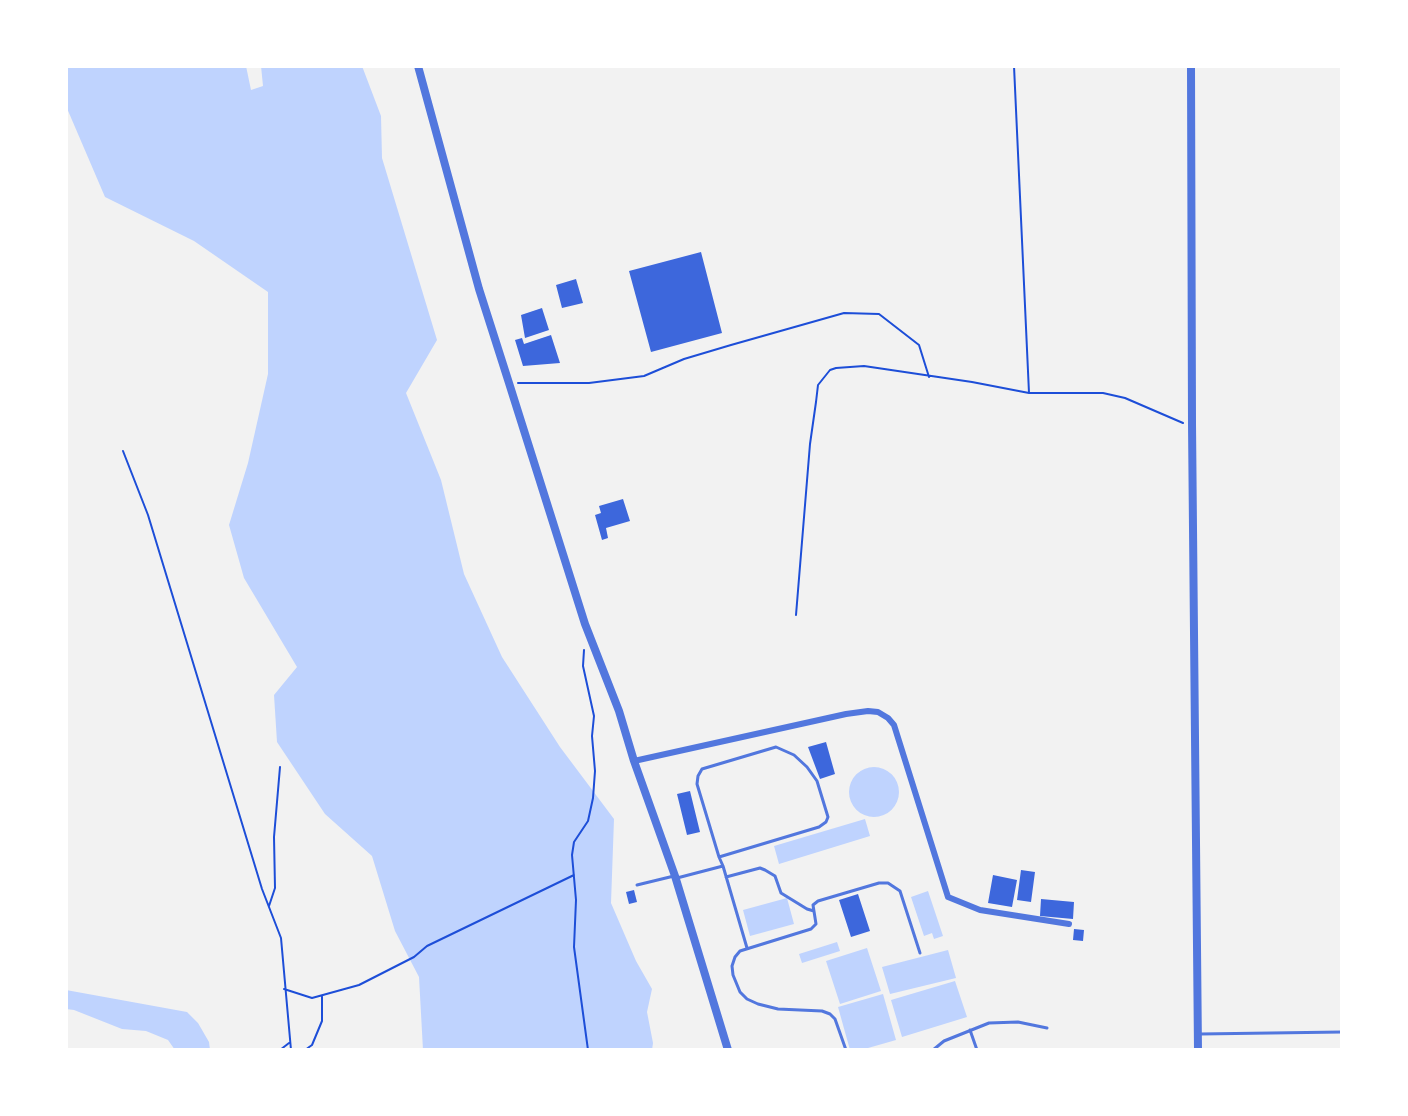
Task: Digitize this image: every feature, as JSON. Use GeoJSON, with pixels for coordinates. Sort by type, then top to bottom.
{"type":"FeatureCollection","features":[{"type":"Feature","properties":{"kind":"street"},"geometry":{"type":"LineString","coordinates":[[418,66],[479,289],[585,624],[619,711],[675,877],[728,1050]]}},
{"type":"Feature","properties":{"kind":"street"},"geometry":{"type":"LineString","coordinates":[[1191,66],[1198,1050]]}},
{"type":"Feature","properties":{"kind":"street"},"geometry":{"type":"LineString","coordinates":[[634,761],[846,714],[878,712],[894,725],[948,897],[980,910],[1069,924]]}},
{"type":"Feature","properties":{"kind":"lane"},"geometry":{"type":"LineString","coordinates":[[719,857],[819,827],[826,822],[828,817],[817,781],[794,755],[776,747],[702,769],[698,776],[698,784],[719,857],[747,948]]}},
{"type":"Feature","properties":{"kind":"lane"},"geometry":{"type":"LineString","coordinates":[[638,885],[723,866]]}},
{"type":"Feature","properties":{"kind":"lane"},"geometry":{"type":"LineString","coordinates":[[726,878],[760,868],[775,876],[781,893],[814,911]]}},
{"type":"Feature","properties":{"kind":"lane"},"geometry":{"type":"LineString","coordinates":[[846,1050],[835,1019],[830,1014],[822,1011],[778,1009],[747,999],[735,983],[732,966],[735,957],[747,948],[811,929],[816,924],[813,905],[818,901],[879,883],[888,883],[900,891],[920,953]]}},
{"type":"Feature","properties":{"kind":"lane"},"geometry":{"type":"LineString","coordinates":[[933,1050],[944,1041],[989,1023],[1018,1022],[1047,1028]]}},
{"type":"Feature","properties":{"kind":"lane"},"geometry":{"type":"LineString","coordinates":[[970,1030],[977,1050]]}},
{"type":"Feature","properties":{"kind":"lane"},"geometry":{"type":"LineString","coordinates":[[1198,1034],[1342,1032]]}},
{"type":"Feature","properties":{"kind":"path"},"geometry":{"type":"LineString","coordinates":[[1014,66],[1029,393]]}},
{"type":"Feature","properties":{"kind":"path"},"geometry":{"type":"LineString","coordinates":[[509,383],[589,383],[644,376],[684,359],[844,313],[879,314],[919,345],[929,376]]}},
{"type":"Feature","properties":{"kind":"path"},"geometry":{"type":"LineString","coordinates":[[796,615],[810,444],[818,386],[830,370],[864,366],[1029,393],[1103,393],[1125,398],[1177,422],[1192,424]]}},
{"type":"Feature","properties":{"kind":"path"},"geometry":{"type":"LineString","coordinates":[[123,451],[152,527],[268,906],[281,938],[291,1050]]}},
{"type":"Feature","properties":{"kind":"path"},"geometry":{"type":"LineString","coordinates":[[584,645],[583,666],[594,717],[592,736],[595,771],[588,821],[574,842],[572,855],[576,900],[574,947],[588,1050]]}},
{"type":"Feature","properties":{"kind":"path"},"geometry":{"type":"LineString","coordinates":[[268,906],[275,888],[274,837],[280,767]]}},
{"type":"Feature","properties":{"kind":"path"},"geometry":{"type":"LineString","coordinates":[[284,989],[312,998],[359,985],[414,957],[427,946],[574,875]]}},
{"type":"Feature","properties":{"kind":"path"},"geometry":{"type":"LineString","coordinates":[[305,1050],[312,1045],[322,1021],[322,995]]}},
{"type":"Feature","properties":{"kind":"path"},"geometry":{"type":"LineString","coordinates":[[280,1050],[289,1043]]}},
{"type":"Feature","properties":{"kind":"water"},"geometry":{"type":"Polygon","coordinates":[[[66,66],[246,66],[251,90],[263,86],[261,66],[362,66],[381,116],[382,158],[437,340],[406,393],[441,480],[464,574],[502,657],[560,747],[614,819],[611,903],[636,961],[652,989],[647,1012],[653,1043],[652,1050],[423,1050],[419,977],[395,931],[372,856],[325,814],[277,742],[274,695],[297,667],[244,578],[229,525],[248,463],[268,374],[268,292],[194,241],[105,197],[66,106],[66,66]]]}},
{"type":"Feature","properties":{"kind":"water"},"geometry":{"type":"Polygon","coordinates":[[[869,767],[879,767],[892,774],[899,787],[899,797],[892,810],[879,817],[869,817],[860,813],[853,806],[849,797],[849,787],[853,778],[860,771],[869,767]]]}},
{"type":"Feature","properties":{"kind":"water"},"geometry":{"type":"Polygon","coordinates":[[[865,819],[870,836],[779,864],[774,846],[865,819]]]}},
{"type":"Feature","properties":{"kind":"water"},"geometry":{"type":"Polygon","coordinates":[[[928,891],[943,936],[934,939],[932,933],[924,936],[911,897],[928,891]]]}},
{"type":"Feature","properties":{"kind":"water"},"geometry":{"type":"Polygon","coordinates":[[[787,898],[794,924],[750,936],[743,910],[787,898]]]}},
{"type":"Feature","properties":{"kind":"water"},"geometry":{"type":"Polygon","coordinates":[[[837,942],[840,951],[802,963],[799,954],[837,942]]]}},
{"type":"Feature","properties":{"kind":"water"},"geometry":{"type":"Polygon","coordinates":[[[867,948],[881,991],[840,1004],[826,961],[867,948]]]}},
{"type":"Feature","properties":{"kind":"water"},"geometry":{"type":"Polygon","coordinates":[[[948,950],[956,978],[890,994],[882,967],[948,950]]]}},
{"type":"Feature","properties":{"kind":"water"},"geometry":{"type":"Polygon","coordinates":[[[955,981],[967,1017],[902,1037],[891,1000],[955,981]]]}},
{"type":"Feature","properties":{"kind":"water"},"geometry":{"type":"Polygon","coordinates":[[[66,990],[187,1012],[198,1023],[209,1042],[210,1050],[175,1050],[168,1040],[146,1031],[122,1029],[66,1009],[66,990]]]}},
{"type":"Feature","properties":{"kind":"water"},"geometry":{"type":"Polygon","coordinates":[[[883,994],[896,1040],[861,1050],[850,1050],[838,1007],[883,994]]]}},
{"type":"Feature","properties":{"kind":"building"},"geometry":{"type":"Polygon","coordinates":[[[701,252],[722,333],[651,352],[629,271],[701,252]]]}},
{"type":"Feature","properties":{"kind":"building"},"geometry":{"type":"Polygon","coordinates":[[[576,279],[583,303],[562,308],[556,285],[576,279]]]}},
{"type":"Feature","properties":{"kind":"building"},"geometry":{"type":"Polygon","coordinates":[[[542,308],[549,330],[525,338],[521,315],[542,308]]]}},
{"type":"Feature","properties":{"kind":"building"},"geometry":{"type":"Polygon","coordinates":[[[551,335],[560,363],[523,366],[515,340],[522,338],[524,344],[551,335]]]}},
{"type":"Feature","properties":{"kind":"building"},"geometry":{"type":"Polygon","coordinates":[[[623,499],[630,521],[606,528],[608,538],[602,540],[595,515],[601,513],[599,506],[623,499]]]}},
{"type":"Feature","properties":{"kind":"building"},"geometry":{"type":"Polygon","coordinates":[[[826,742],[835,774],[820,779],[808,747],[826,742]]]}},
{"type":"Feature","properties":{"kind":"building"},"geometry":{"type":"Polygon","coordinates":[[[690,791],[700,832],[687,835],[677,794],[690,791]]]}},
{"type":"Feature","properties":{"kind":"building"},"geometry":{"type":"Polygon","coordinates":[[[1021,870],[1035,872],[1031,902],[1017,900],[1021,870]]]}},
{"type":"Feature","properties":{"kind":"building"},"geometry":{"type":"Polygon","coordinates":[[[993,875],[1017,880],[1012,907],[988,903],[993,875]]]}},
{"type":"Feature","properties":{"kind":"building"},"geometry":{"type":"Polygon","coordinates":[[[634,890],[637,902],[629,904],[626,892],[634,890]]]}},
{"type":"Feature","properties":{"kind":"building"},"geometry":{"type":"Polygon","coordinates":[[[858,894],[870,931],[851,937],[839,900],[858,894]]]}},
{"type":"Feature","properties":{"kind":"building"},"geometry":{"type":"Polygon","coordinates":[[[1041,899],[1074,902],[1073,919],[1040,916],[1041,899]]]}},
{"type":"Feature","properties":{"kind":"building"},"geometry":{"type":"Polygon","coordinates":[[[1074,929],[1084,930],[1083,941],[1073,940],[1074,929]]]}}]}
